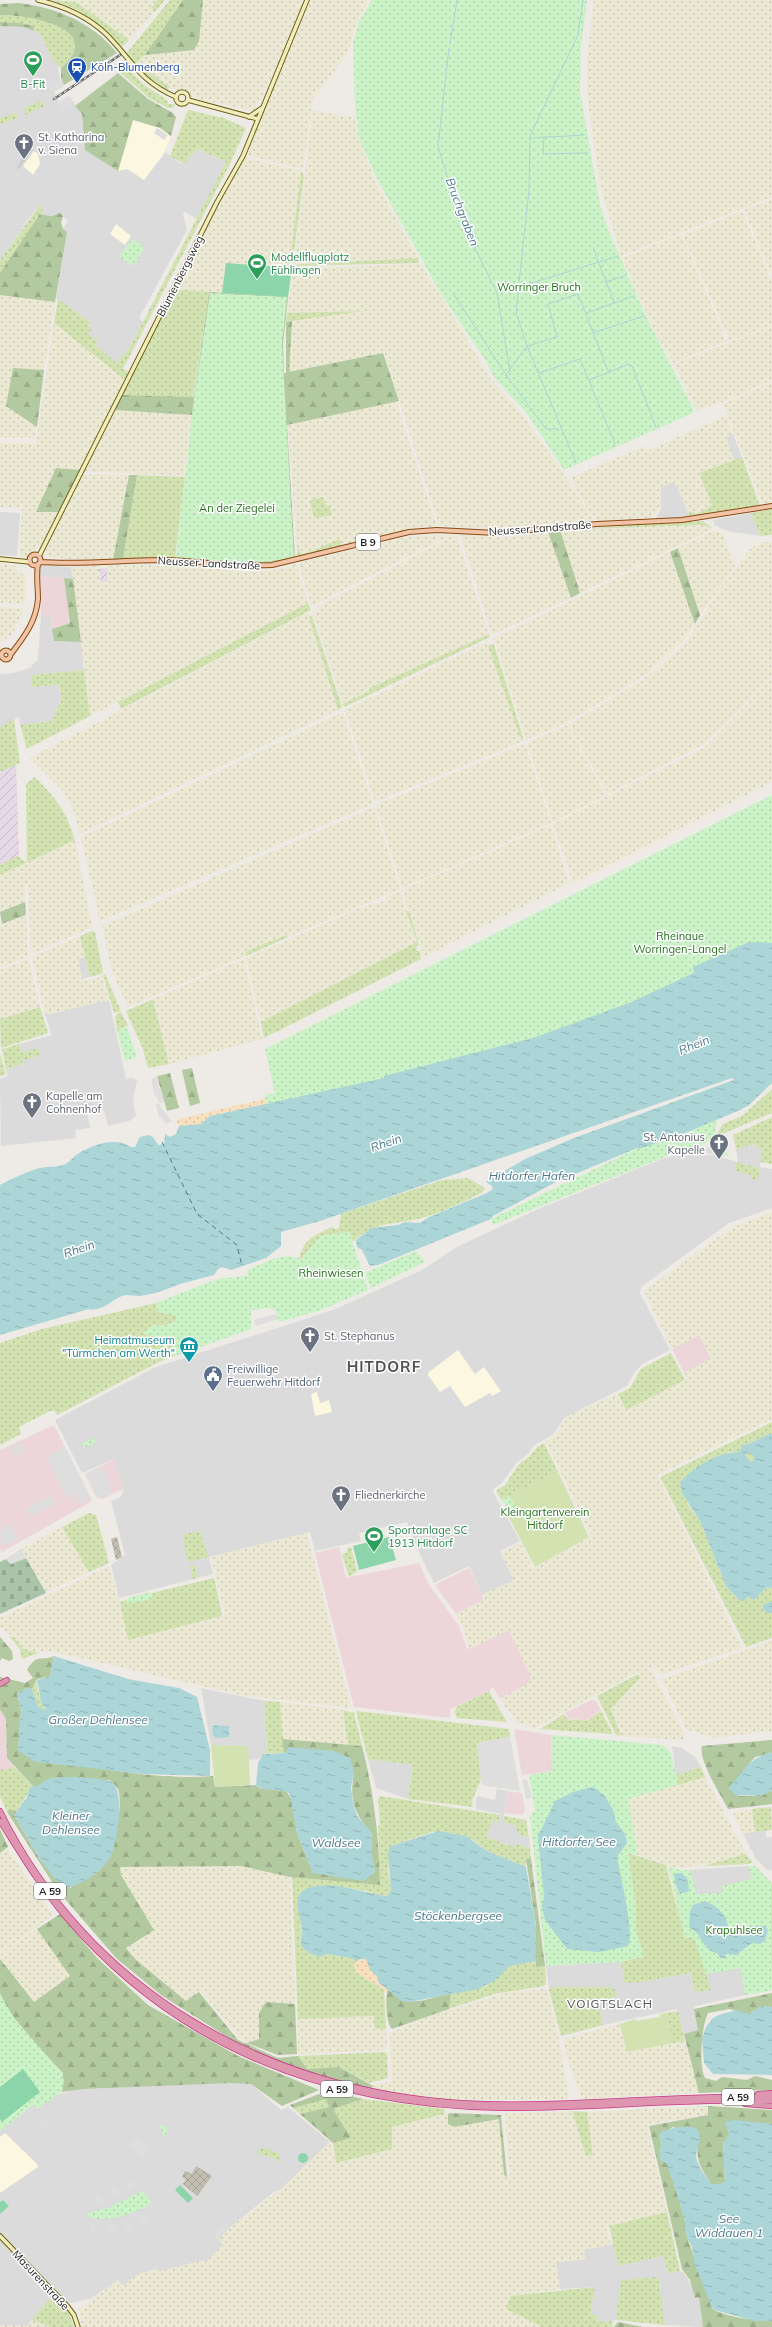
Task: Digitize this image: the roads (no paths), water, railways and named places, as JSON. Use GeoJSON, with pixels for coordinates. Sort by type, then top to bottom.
{"type":"FeatureCollection","features":[{"type":"Feature","properties":{"kind":"highway"},"geometry":{"type":"LineString","coordinates":[[0,1684],[7,1680]]}},
{"type":"Feature","properties":{"kind":"highway","name":"A 59"},"geometry":{"type":"LineString","coordinates":[[0,1811],[21,1848],[46,1885],[78,1926],[113,1960],[146,1989],[181,2014],[224,2040],[270,2062],[309,2076],[361,2090],[441,2102],[533,2104],[772,2097]]}},
{"type":"Feature","properties":{"kind":"highway","name":"A 59"},"geometry":{"type":"LineString","coordinates":[[0,1820],[28,1867],[52,1900],[76,1928],[116,1969],[155,2001],[204,2033],[252,2058],[284,2071],[360,2094],[446,2106],[530,2108],[705,2099],[772,2101]]}},
{"type":"Feature","properties":{"kind":"highway"},"geometry":{"type":"LineString","coordinates":[[705,2099],[772,2093]]}},
{"type":"Feature","properties":{"kind":"highway"},"geometry":{"type":"LineString","coordinates":[[705,2099],[772,2106]]}},
{"type":"Feature","properties":{"kind":"main road"},"geometry":{"type":"LineString","coordinates":[[38,0],[66,7],[94,24],[113,41],[144,78],[156,87],[176,97],[180,104],[185,104],[188,100]]}},
{"type":"Feature","properties":{"kind":"main road","name":"Blumenbergsweg"},"geometry":{"type":"LineString","coordinates":[[38,560],[42,548],[217,202],[244,156],[307,0]]}},
{"type":"Feature","properties":{"kind":"main road"},"geometry":{"type":"LineString","coordinates":[[176,97],[180,93],[184,93],[188,100],[258,119]]}},
{"type":"Feature","properties":{"kind":"main road"},"geometry":{"type":"LineString","coordinates":[[250,117],[263,107]]}},
{"type":"Feature","properties":{"kind":"main road","name":"Neusser Landstraße"},"geometry":{"type":"LineString","coordinates":[[38,560],[102,563],[175,560],[249,566],[272,565],[409,532],[439,530],[497,533],[597,524],[682,520],[772,506]]}},
{"type":"Feature","properties":{"kind":"main road"},"geometry":{"type":"LineString","coordinates":[[0,559],[38,560]]}},
{"type":"Feature","properties":{"kind":"main road"},"geometry":{"type":"LineString","coordinates":[[30,560],[38,560]]}},
{"type":"Feature","properties":{"kind":"main road"},"geometry":{"type":"LineString","coordinates":[[10,653],[4,651],[1,658],[8,660],[10,653],[26,636],[35,616],[38,600],[38,560]]}},
{"type":"Feature","properties":{"kind":"main road","name":"Masurenstraße"},"geometry":{"type":"LineString","coordinates":[[0,2236],[71,2311],[78,2327]]}},
{"type":"Feature","properties":{"kind":"water"},"geometry":{"type":"Polygon","coordinates":[[[749,942],[772,943],[772,1083],[749,1105],[740,1110],[678,1136],[639,1149],[637,1148],[554,1183],[493,1216],[491,1219],[378,1265],[370,1266],[362,1250],[357,1247],[356,1240],[371,1228],[398,1225],[405,1222],[420,1223],[429,1217],[487,1193],[493,1189],[492,1186],[486,1182],[525,1159],[574,1138],[734,1080],[732,1078],[320,1221],[281,1232],[281,1246],[266,1258],[231,1270],[222,1267],[218,1269],[214,1275],[150,1294],[140,1296],[124,1295],[102,1308],[94,1310],[89,1309],[0,1335],[0,1185],[5,1182],[40,1168],[64,1165],[82,1151],[96,1145],[118,1142],[135,1147],[140,1137],[148,1135],[153,1137],[158,1145],[164,1144],[165,1134],[170,1137],[176,1134],[179,1126],[201,1124],[210,1116],[384,1078],[384,1076],[533,1038],[629,1003],[694,973],[693,967],[749,942]]]}},
{"type":"Feature","properties":{"kind":"water"},"geometry":{"type":"Polygon","coordinates":[[[772,1434],[772,1588],[767,1587],[754,1600],[748,1597],[744,1601],[739,1600],[726,1586],[700,1521],[682,1493],[680,1483],[691,1471],[706,1462],[723,1455],[739,1452],[743,1445],[752,1443],[764,1436],[772,1434]],[[749,1453],[745,1455],[751,1463],[754,1458],[752,1454],[749,1453]]]}},
{"type":"Feature","properties":{"kind":"water"},"geometry":{"type":"Polygon","coordinates":[[[772,1601],[772,1613],[767,1613],[764,1610],[763,1605],[772,1601]]]}},
{"type":"Feature","properties":{"kind":"water","name":"Großer Dehlensee"},"geometry":{"type":"Polygon","coordinates":[[[54,1656],[128,1679],[179,1688],[197,1697],[210,1750],[210,1776],[143,1774],[35,1762],[18,1750],[21,1711],[17,1693],[27,1688],[32,1689],[38,1707],[47,1710],[41,1702],[38,1684],[36,1681],[50,1676],[54,1656]]]}},
{"type":"Feature","properties":{"kind":"water"},"geometry":{"type":"Polygon","coordinates":[[[215,1725],[229,1726],[229,1737],[216,1738],[213,1735],[212,1727],[215,1725]]]}},
{"type":"Feature","properties":{"kind":"water","name":"Waldsee"},"geometry":{"type":"Polygon","coordinates":[[[289,1747],[334,1751],[350,1758],[354,1773],[351,1787],[353,1804],[357,1816],[372,1833],[371,1853],[375,1872],[364,1881],[313,1873],[297,1833],[290,1794],[282,1791],[263,1789],[256,1785],[258,1763],[263,1754],[285,1753],[289,1747]]]}},
{"type":"Feature","properties":{"kind":"water"},"geometry":{"type":"Polygon","coordinates":[[[770,1752],[772,1753],[772,1791],[761,1796],[735,1795],[728,1787],[750,1763],[762,1755],[770,1752]]]}},
{"type":"Feature","properties":{"kind":"water","name":"Kleiner Dehlensee"},"geometry":{"type":"Polygon","coordinates":[[[74,1777],[100,1779],[113,1783],[117,1789],[119,1797],[119,1819],[113,1851],[106,1864],[89,1879],[69,1887],[62,1888],[41,1861],[14,1815],[27,1797],[30,1787],[36,1786],[51,1778],[74,1777]]]}},
{"type":"Feature","properties":{"kind":"water","name":"Hitdorfer See"},"geometry":{"type":"Polygon","coordinates":[[[593,1787],[605,1796],[613,1810],[616,1822],[625,1834],[627,1843],[617,1857],[624,1889],[630,1939],[628,1946],[599,1952],[567,1949],[545,1920],[542,1906],[544,1896],[538,1836],[555,1801],[573,1792],[593,1787]]]}},
{"type":"Feature","properties":{"kind":"water","name":"Stöckenbergsee"},"geometry":{"type":"Polygon","coordinates":[[[439,1831],[466,1836],[487,1851],[526,1867],[536,1925],[536,1961],[510,1966],[494,1981],[478,1989],[409,2002],[402,2001],[378,1982],[377,1976],[370,1970],[366,1959],[360,1959],[356,1962],[352,1958],[326,1954],[320,1957],[309,1953],[302,1947],[302,1932],[298,1902],[302,1891],[308,1888],[327,1885],[387,1896],[391,1891],[388,1852],[391,1846],[439,1831]]]}},
{"type":"Feature","properties":{"kind":"water"},"geometry":{"type":"Polygon","coordinates":[[[682,1873],[688,1880],[689,1891],[680,1894],[675,1883],[674,1874],[682,1873]]]}},
{"type":"Feature","properties":{"kind":"water","name":"Krapuhlsee"},"geometry":{"type":"Polygon","coordinates":[[[705,1901],[716,1907],[721,1912],[726,1918],[729,1930],[732,1933],[752,1926],[765,1926],[768,1931],[765,1941],[760,1944],[752,1943],[736,1955],[726,1954],[725,1958],[721,1958],[717,1953],[707,1948],[697,1933],[689,1927],[690,1911],[693,1905],[705,1901]]]}},
{"type":"Feature","properties":{"kind":"water"},"geometry":{"type":"Polygon","coordinates":[[[762,2006],[772,2007],[772,2075],[713,2074],[704,2063],[702,2038],[706,2027],[713,2018],[719,2015],[737,2010],[748,2014],[762,2006]]]}},
{"type":"Feature","properties":{"kind":"water","name":"See Widdauen 1"},"geometry":{"type":"Polygon","coordinates":[[[734,2120],[772,2124],[772,2321],[755,2321],[712,2308],[695,2265],[692,2247],[687,2237],[684,2216],[667,2164],[660,2160],[659,2149],[662,2145],[659,2136],[661,2132],[683,2127],[694,2128],[698,2130],[700,2135],[696,2156],[698,2163],[711,2184],[721,2184],[725,2181],[723,2143],[729,2135],[725,2122],[734,2120]]]}},
{"type":"Feature","properties":{"kind":"waterway","name":"Bruchgraben"},"geometry":{"type":"LineString","coordinates":[[450,44],[457,0]]}},
{"type":"Feature","properties":{"kind":"waterway","name":"Bruchgraben"},"geometry":{"type":"LineString","coordinates":[[578,34],[583,0]]}},
{"type":"Feature","properties":{"kind":"waterway","name":"Bruchgraben"},"geometry":{"type":"LineString","coordinates":[[576,463],[527,346],[516,312],[529,190],[530,136],[578,35]]}},
{"type":"Feature","properties":{"kind":"waterway","name":"Bruchgraben"},"geometry":{"type":"LineString","coordinates":[[449,48],[438,147],[463,224],[497,293],[510,372]]}},
{"type":"Feature","properties":{"kind":"waterway"},"geometry":{"type":"LineString","coordinates":[[531,138],[584,135]]}},
{"type":"Feature","properties":{"kind":"waterway"},"geometry":{"type":"LineString","coordinates":[[544,137],[543,154],[587,153]]}},
{"type":"Feature","properties":{"kind":"waterway"},"geometry":{"type":"LineString","coordinates":[[593,248],[614,302]]}},
{"type":"Feature","properties":{"kind":"waterway"},"geometry":{"type":"LineString","coordinates":[[519,287],[618,256]]}},
{"type":"Feature","properties":{"kind":"waterway"},"geometry":{"type":"LineString","coordinates":[[605,282],[625,276]]}},
{"type":"Feature","properties":{"kind":"waterway","name":"Bruchgraben"},"geometry":{"type":"LineString","coordinates":[[453,293],[506,375],[546,429],[558,429]]}},
{"type":"Feature","properties":{"kind":"waterway"},"geometry":{"type":"LineString","coordinates":[[506,375],[527,346],[557,337],[548,304],[578,294],[609,373]]}},
{"type":"Feature","properties":{"kind":"waterway"},"geometry":{"type":"LineString","coordinates":[[586,313],[634,296]]}},
{"type":"Feature","properties":{"kind":"waterway"},"geometry":{"type":"LineString","coordinates":[[593,333],[644,316]]}},
{"type":"Feature","properties":{"kind":"waterway"},"geometry":{"type":"LineString","coordinates":[[539,373],[580,359],[615,444]]}},
{"type":"Feature","properties":{"kind":"waterway"},"geometry":{"type":"LineString","coordinates":[[589,380],[629,364],[632,366],[656,427]]}},
{"type":"Feature","properties":{"kind":"railway"},"geometry":{"type":"LineString","coordinates":[[54,99],[120,55]]}},
{"type":"Feature","properties":{"kind":"place","name":"B-Fit"},"geometry":{"type":"Point","coordinates":[33,77]}},
{"type":"Feature","properties":{"kind":"place","name":"Köln-Blumenberg"},"geometry":{"type":"Point","coordinates":[77,84]}},
{"type":"Feature","properties":{"kind":"place","name":"St. Katharina v. Siena"},"geometry":{"type":"Point","coordinates":[24,160]}},
{"type":"Feature","properties":{"kind":"place","name":"Modellflugplatz Fühlingen"},"geometry":{"type":"Point","coordinates":[257,280]}},
{"type":"Feature","properties":{"kind":"place","name":"Kapelle am Cohnenhof"},"geometry":{"type":"Point","coordinates":[32,1119]}},
{"type":"Feature","properties":{"kind":"place","name":"St. Antonius Kapelle"},"geometry":{"type":"Point","coordinates":[719,1160]}},
{"type":"Feature","properties":{"kind":"place","name":"St. Stephanus"},"geometry":{"type":"Point","coordinates":[310,1353]}},
{"type":"Feature","properties":{"kind":"place","name":"Heimatmuseum \"Türmchen am Werth\""},"geometry":{"type":"Point","coordinates":[189,1363]}},
{"type":"Feature","properties":{"kind":"place","name":"Freiwillige Feuerwehr Hitdorf"},"geometry":{"type":"Point","coordinates":[213,1392]}},
{"type":"Feature","properties":{"kind":"place","name":"Fliednerkirche"},"geometry":{"type":"Point","coordinates":[341,1512]}},
{"type":"Feature","properties":{"kind":"place","name":"Sportanlage SC 1913 Hitdorf"},"geometry":{"type":"Point","coordinates":[374,1553]}},
{"type":"Feature","properties":{"kind":"district","name":"HITDORF"},"geometry":{"type":"Point","coordinates":[384,1367]}},
{"type":"Feature","properties":{"kind":"district","name":"VOIGTSLACH"},"geometry":{"type":"Point","coordinates":[610,2004]}},
{"type":"Feature","properties":{"kind":"park label","name":"Worringer Bruch"},"geometry":{"type":"Point","coordinates":[539,287]}},
{"type":"Feature","properties":{"kind":"park label","name":"An der Ziegelei"},"geometry":{"type":"Point","coordinates":[237,508]}},
{"type":"Feature","properties":{"kind":"park label","name":"Rheinaue Worringen-Langel"},"geometry":{"type":"Point","coordinates":[680,942]}},
{"type":"Feature","properties":{"kind":"park label","name":"Rheinwiesen"},"geometry":{"type":"Point","coordinates":[331,1273]}},
{"type":"Feature","properties":{"kind":"park label","name":"Kleingartenverein Hitdorf"},"geometry":{"type":"Point","coordinates":[545,1518]}},
{"type":"Feature","properties":{"kind":"water label","name":"Rhein"},"geometry":{"type":"Point","coordinates":[694,1045]}},
{"type":"Feature","properties":{"kind":"water label","name":"Rhein"},"geometry":{"type":"Point","coordinates":[386,1143]}},
{"type":"Feature","properties":{"kind":"water label","name":"Hitdorfer Hafen"},"geometry":{"type":"Point","coordinates":[532,1176]}},
{"type":"Feature","properties":{"kind":"water label","name":"Rhein"},"geometry":{"type":"Point","coordinates":[79,1249]}}]}
